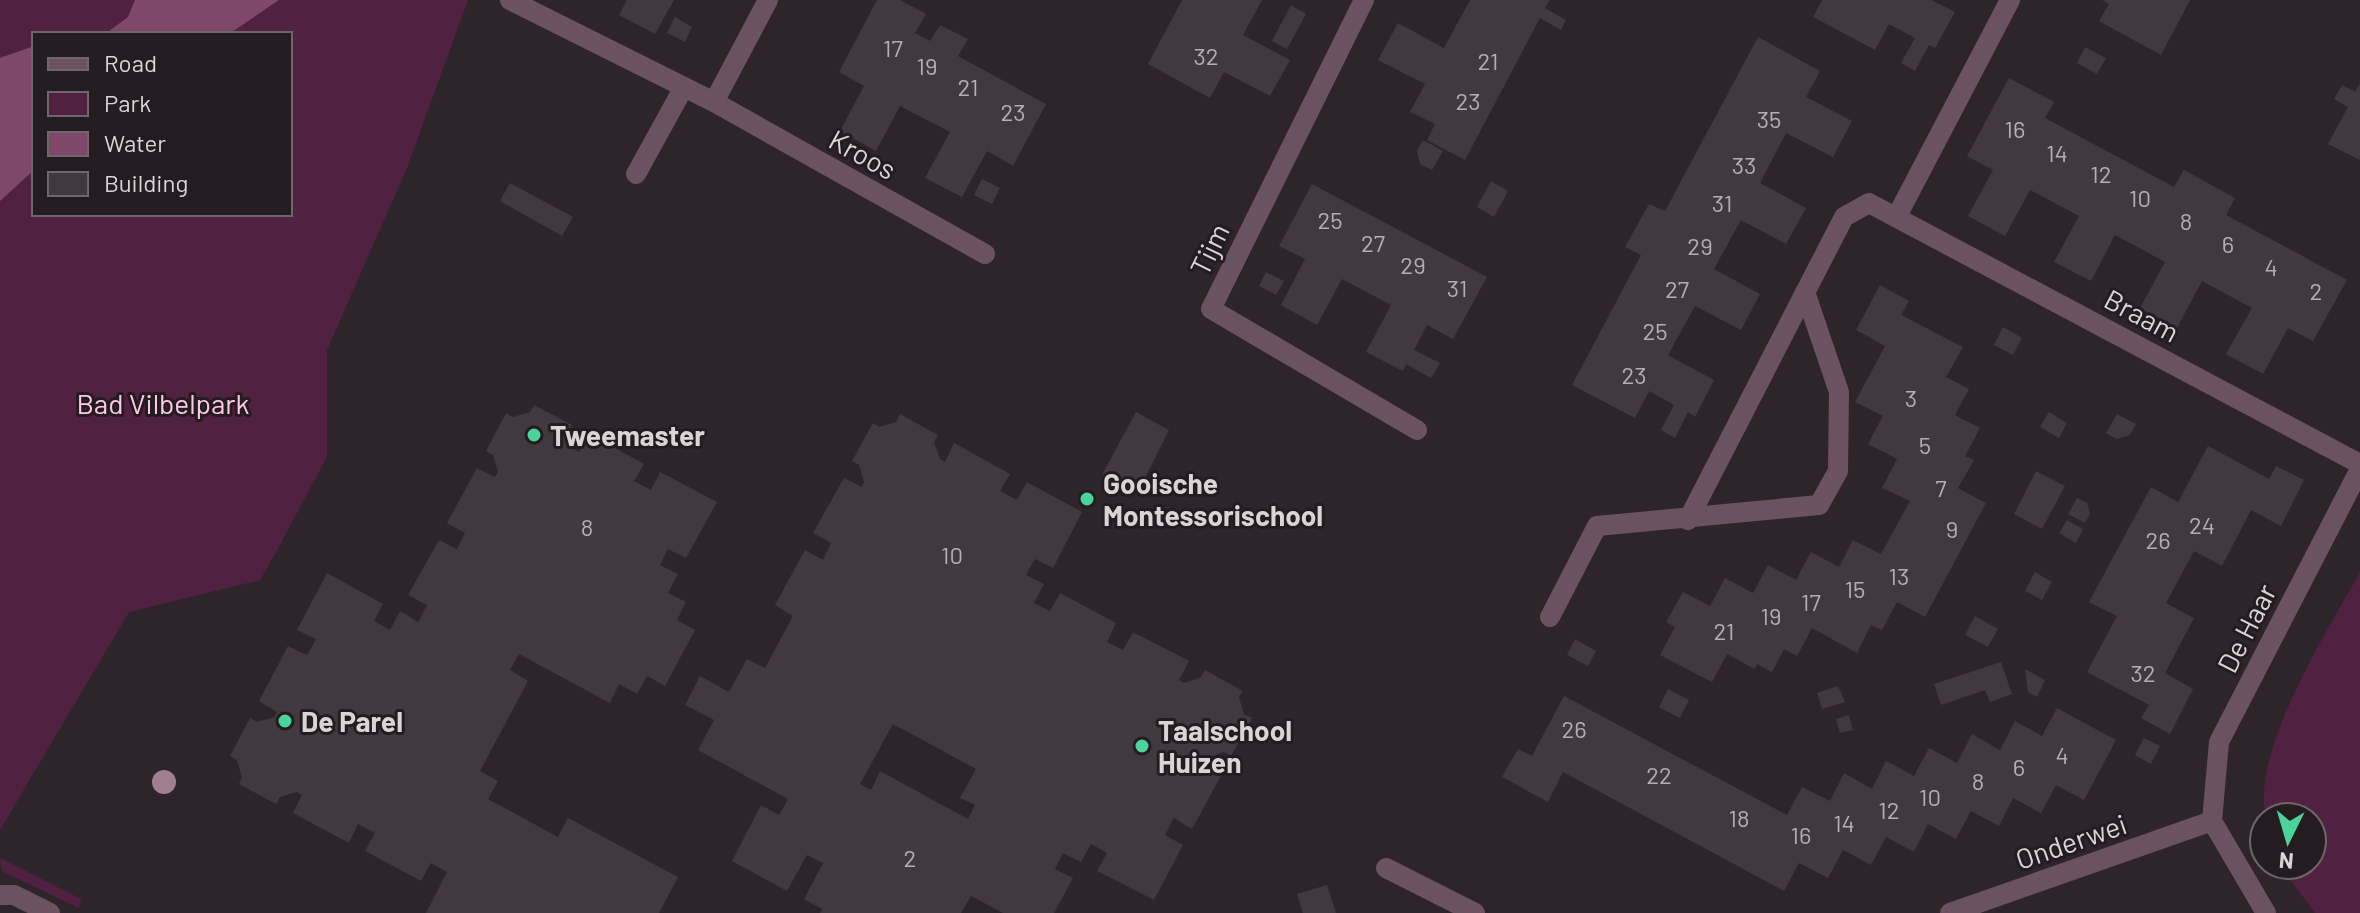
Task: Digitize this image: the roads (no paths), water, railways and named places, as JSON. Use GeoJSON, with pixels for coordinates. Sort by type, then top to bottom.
{"type":"FeatureCollection","features":[{"type":"Feature","properties":{"kind":"street","name":"Kroos"},"geometry":{"type":"LineString","coordinates":[[510,0],[714,102],[985,254]]}},
{"type":"Feature","properties":{"kind":"street"},"geometry":{"type":"LineString","coordinates":[[714,102],[768,0]]}},
{"type":"Feature","properties":{"kind":"street","name":"Tijm"},"geometry":{"type":"LineString","coordinates":[[1364,0],[1211,309],[1417,430]]}},
{"type":"Feature","properties":{"kind":"street"},"geometry":{"type":"LineString","coordinates":[[1897,216],[2010,0]]}},
{"type":"Feature","properties":{"kind":"street"},"geometry":{"type":"LineString","coordinates":[[636,174],[684,87]]}},
{"type":"Feature","properties":{"kind":"street","name":"Braam"},"geometry":{"type":"LineString","coordinates":[[1688,520],[1844,217],[1869,203],[2360,467]]}},
{"type":"Feature","properties":{"kind":"street"},"geometry":{"type":"LineString","coordinates":[[1550,617],[1597,526],[1688,520],[1819,505],[1838,471],[1839,392],[1805,292]]}},
{"type":"Feature","properties":{"kind":"street","name":"De Haar"},"geometry":{"type":"LineString","coordinates":[[2212,821],[2219,742],[2360,467]]}},
{"type":"Feature","properties":{"kind":"street"},"geometry":{"type":"LineString","coordinates":[[2212,821],[2266,913]]}},
{"type":"Feature","properties":{"kind":"street","name":"Onderwei"},"geometry":{"type":"LineString","coordinates":[[1950,913],[2212,821]]}},
{"type":"Feature","properties":{"kind":"street"},"geometry":{"type":"LineString","coordinates":[[1386,868],[1475,913]]}},
{"type":"Feature","properties":{"kind":"street"},"geometry":{"type":"LineString","coordinates":[[0,895],[14,895],[50,913]]}},
{"type":"Feature","properties":{"kind":"water"},"geometry":{"type":"Polygon","coordinates":[[[135,0],[279,0],[232,32],[108,32],[128,17],[135,0]]]}},
{"type":"Feature","properties":{"kind":"water"},"geometry":{"type":"Polygon","coordinates":[[[32,47],[32,172],[0,201],[0,58],[32,47]]]}},
{"type":"Feature","properties":{"kind":"place","name":"Tweemaster"},"geometry":{"type":"Point","coordinates":[534,435]}},
{"type":"Feature","properties":{"kind":"place","name":"Gooische Montessorischool"},"geometry":{"type":"Point","coordinates":[1087,499]}},
{"type":"Feature","properties":{"kind":"place","name":"De Parel"},"geometry":{"type":"Point","coordinates":[285,721]}},
{"type":"Feature","properties":{"kind":"place","name":"Taalschool Huizen"},"geometry":{"type":"Point","coordinates":[1142,746]}},
{"type":"Feature","properties":{"kind":"park label","name":"Bad Vilbelpark"},"geometry":{"type":"Point","coordinates":[163,403]}}]}
